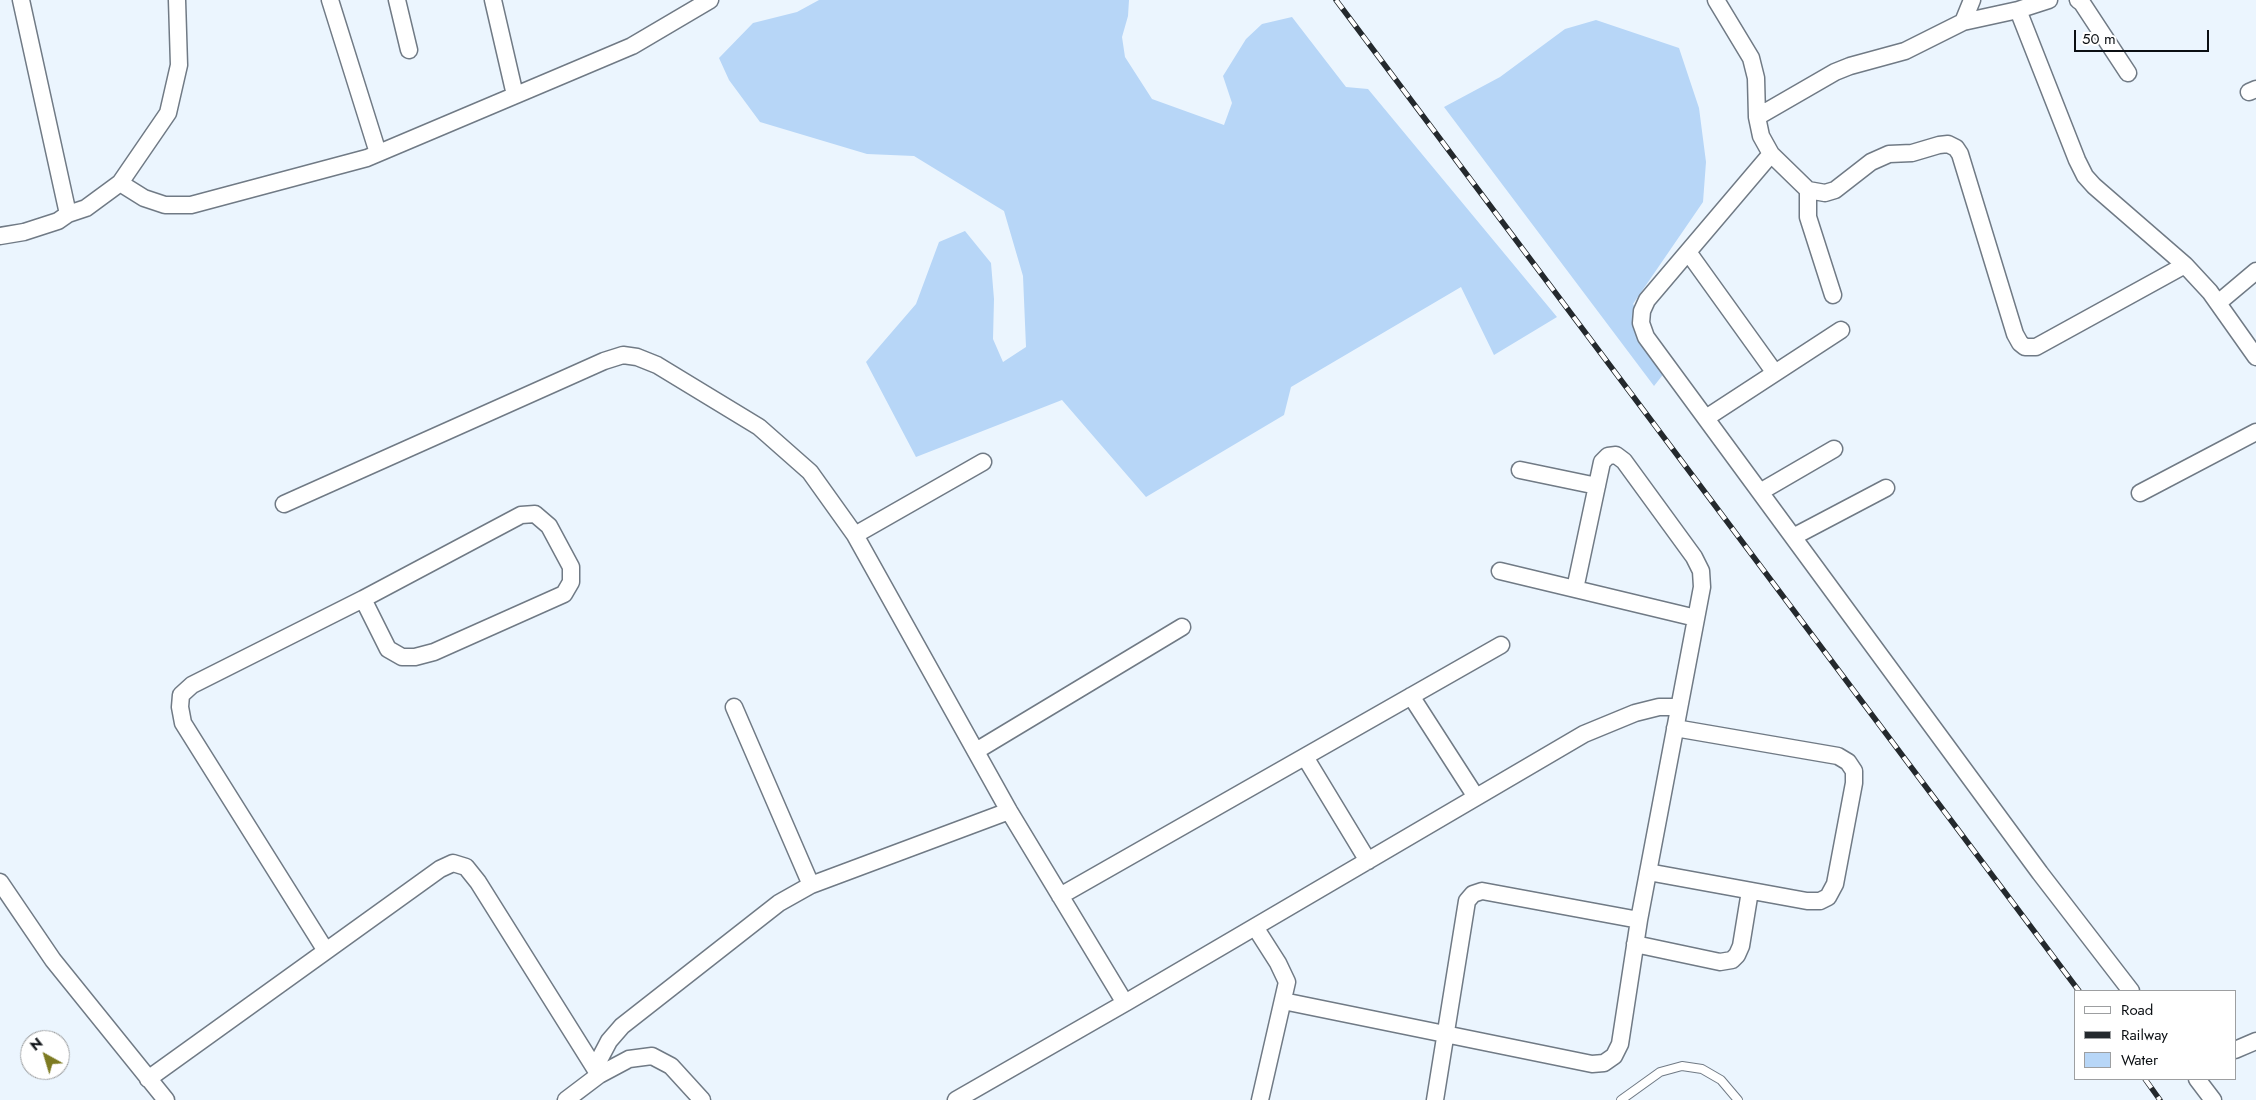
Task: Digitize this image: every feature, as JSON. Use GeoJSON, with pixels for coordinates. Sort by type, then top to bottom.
{"type":"FeatureCollection","features":[{"type":"Feature","properties":{"kind":"street"},"geometry":{"type":"LineString","coordinates":[[20,0],[68,214]]}},
{"type":"Feature","properties":{"kind":"street"},"geometry":{"type":"LineString","coordinates":[[0,236],[24,232],[58,221],[68,214],[86,208],[120,183],[168,114],[179,65],[178,0]]}},
{"type":"Feature","properties":{"kind":"street"},"geometry":{"type":"LineString","coordinates":[[330,0],[378,153]]}},
{"type":"Feature","properties":{"kind":"street"},"geometry":{"type":"LineString","coordinates":[[397,0],[409,50]]}},
{"type":"Feature","properties":{"kind":"street"},"geometry":{"type":"LineString","coordinates":[[493,0],[514,95]]}},
{"type":"Feature","properties":{"kind":"street"},"geometry":{"type":"LineString","coordinates":[[120,183],[144,198],[165,205],[191,204],[367,158],[632,46],[710,0]]}},
{"type":"Feature","properties":{"kind":"street"},"geometry":{"type":"LineString","coordinates":[[1716,0],[1752,58],[1756,78],[1761,136],[1771,154],[1808,190],[1825,193],[1835,190],[1871,162],[1889,154],[1912,154],[1948,144],[1956,148],[1960,154],[2015,334],[2020,343],[2026,347],[2036,347],[2185,265]]}},
{"type":"Feature","properties":{"kind":"street"},"geometry":{"type":"LineString","coordinates":[[1963,22],[1972,0]]}},
{"type":"Feature","properties":{"kind":"street"},"geometry":{"type":"LineString","coordinates":[[1758,116],[1835,72],[1850,66],[1905,51],[1963,22],[2018,10],[2049,0]]}},
{"type":"Feature","properties":{"kind":"street"},"geometry":{"type":"LineString","coordinates":[[2078,0],[2128,73]]}},
{"type":"Feature","properties":{"kind":"street"},"geometry":{"type":"LineString","coordinates":[[2018,10],[2076,160],[2085,176],[2199,278],[2256,357]]}},
{"type":"Feature","properties":{"kind":"street"},"geometry":{"type":"LineString","coordinates":[[1771,154],[1647,300],[1642,311],[1641,323],[1646,337],[2040,873],[2130,990]]}},
{"type":"Feature","properties":{"kind":"street"},"geometry":{"type":"LineString","coordinates":[[1808,190],[1808,217],[1833,295]]}},
{"type":"Feature","properties":{"kind":"street"},"geometry":{"type":"LineString","coordinates":[[1688,252],[1775,373]]}},
{"type":"Feature","properties":{"kind":"street"},"geometry":{"type":"LineString","coordinates":[[2218,303],[2256,271]]}},
{"type":"Feature","properties":{"kind":"street"},"geometry":{"type":"LineString","coordinates":[[1706,418],[1841,330]]}},
{"type":"Feature","properties":{"kind":"street"},"geometry":{"type":"LineString","coordinates":[[284,504],[604,361],[623,355],[637,357],[658,365],[759,427],[810,472],[855,535],[1009,811],[1125,1004]]}},
{"type":"Feature","properties":{"kind":"street"},"geometry":{"type":"LineString","coordinates":[[2140,493],[2256,432]]}},
{"type":"Feature","properties":{"kind":"street"},"geometry":{"type":"LineString","coordinates":[[1760,492],[1834,449]]}},
{"type":"Feature","properties":{"kind":"street"},"geometry":{"type":"LineString","coordinates":[[1283,1001],[1592,1064],[1604,1064],[1614,1056],[1620,1044],[1639,920],[1702,586],[1701,571],[1694,557],[1624,461],[1616,455],[1608,456],[1602,462],[1575,589]]}},
{"type":"Feature","properties":{"kind":"street"},"geometry":{"type":"LineString","coordinates":[[855,535],[982,462]]}},
{"type":"Feature","properties":{"kind":"street"},"geometry":{"type":"LineString","coordinates":[[1520,470],[1597,486]]}},
{"type":"Feature","properties":{"kind":"street"},"geometry":{"type":"LineString","coordinates":[[1793,537],[1886,488]]}},
{"type":"Feature","properties":{"kind":"street"},"geometry":{"type":"LineString","coordinates":[[326,951],[183,723],[180,707],[181,694],[192,685],[363,599],[521,515],[535,514],[549,526],[571,566],[571,582],[564,594],[434,652],[415,657],[402,657],[388,648],[363,599]]}},
{"type":"Feature","properties":{"kind":"street"},"geometry":{"type":"LineString","coordinates":[[1500,571],[1696,618]]}},
{"type":"Feature","properties":{"kind":"street"},"geometry":{"type":"LineString","coordinates":[[976,751],[1182,627]]}},
{"type":"Feature","properties":{"kind":"street"},"geometry":{"type":"LineString","coordinates":[[1060,896],[1501,645]]}},
{"type":"Feature","properties":{"kind":"street"},"geometry":{"type":"LineString","coordinates":[[1411,696],[1476,797]]}},
{"type":"Feature","properties":{"kind":"street"},"geometry":{"type":"LineString","coordinates":[[734,707],[812,885]]}},
{"type":"Feature","properties":{"kind":"street"},"geometry":{"type":"LineString","coordinates":[[956,1100],[1125,1004],[1476,797],[1598,728],[1635,713],[1659,707],[1679,707]]}},
{"type":"Feature","properties":{"kind":"street"},"geometry":{"type":"LineString","coordinates":[[1648,872],[1807,901],[1820,901],[1828,897],[1834,884],[1854,783],[1854,771],[1848,762],[1838,756],[1675,728]]}},
{"type":"Feature","properties":{"kind":"street"},"geometry":{"type":"LineString","coordinates":[[1305,757],[1368,861]]}},
{"type":"Feature","properties":{"kind":"street"},"geometry":{"type":"LineString","coordinates":[[599,1075],[599,1060],[609,1041],[622,1026],[780,903],[812,885],[1009,811]]}},
{"type":"Feature","properties":{"kind":"street"},"geometry":{"type":"LineString","coordinates":[[148,1079],[440,869],[454,863],[466,867],[478,882],[599,1075]]}},
{"type":"Feature","properties":{"kind":"street"},"geometry":{"type":"LineString","coordinates":[[0,882],[53,960],[166,1100]]}},
{"type":"Feature","properties":{"kind":"street"},"geometry":{"type":"LineString","coordinates":[[1435,1100],[1467,901],[1473,894],[1482,891],[1639,920]]}},
{"type":"Feature","properties":{"kind":"street"},"geometry":{"type":"LineString","coordinates":[[1636,944],[1720,962],[1732,960],[1737,955],[1741,946],[1750,891]]}},
{"type":"Feature","properties":{"kind":"street"},"geometry":{"type":"LineString","coordinates":[[1255,928],[1285,974],[1287,982],[1260,1100]]}},
{"type":"Feature","properties":{"kind":"street"},"geometry":{"type":"LineString","coordinates":[[2236,1050],[2256,1041]]}},
{"type":"Feature","properties":{"kind":"street"},"geometry":{"type":"LineString","coordinates":[[566,1100],[599,1075],[629,1059],[652,1056],[671,1066],[702,1100]]}},
{"type":"Feature","properties":{"kind":"street"},"geometry":{"type":"LineString","coordinates":[[2198,1080],[2213,1100]]}},
{"type":"Feature","properties":{"kind":"lane"},"geometry":{"type":"LineString","coordinates":[[1621,1100],[1660,1072],[1682,1066],[1702,1069],[1721,1080],[1738,1100]]}},
{"type":"Feature","properties":{"kind":"water"},"geometry":{"type":"Polygon","coordinates":[[[819,0],[1129,0],[1128,16],[1122,37],[1125,57],[1152,99],[1224,125],[1232,103],[1223,76],[1246,39],[1262,24],[1292,17],[1346,87],[1368,89],[1557,317],[1494,355],[1461,287],[1291,387],[1284,415],[1146,497],[1062,400],[916,457],[866,362],[916,304],[939,242],[965,231],[991,263],[994,299],[993,339],[1003,362],[1026,347],[1023,276],[1004,211],[914,156],[867,154],[760,122],[729,80],[719,58],[753,23],[797,12],[819,0]]]}},
{"type":"Feature","properties":{"kind":"water"},"geometry":{"type":"Polygon","coordinates":[[[1596,20],[1679,48],[1699,108],[1706,162],[1703,202],[1633,304],[1673,362],[1654,386],[1444,107],[1500,77],[1565,29],[1596,20]]]}},
{"type":"Feature","properties":{"kind":"railway"},"geometry":{"type":"LineString","coordinates":[[1336,0],[2078,990]]}},
{"type":"Feature","properties":{"kind":"railway"},"geometry":{"type":"LineString","coordinates":[[2146,1080],[2160,1100]]}}]}
